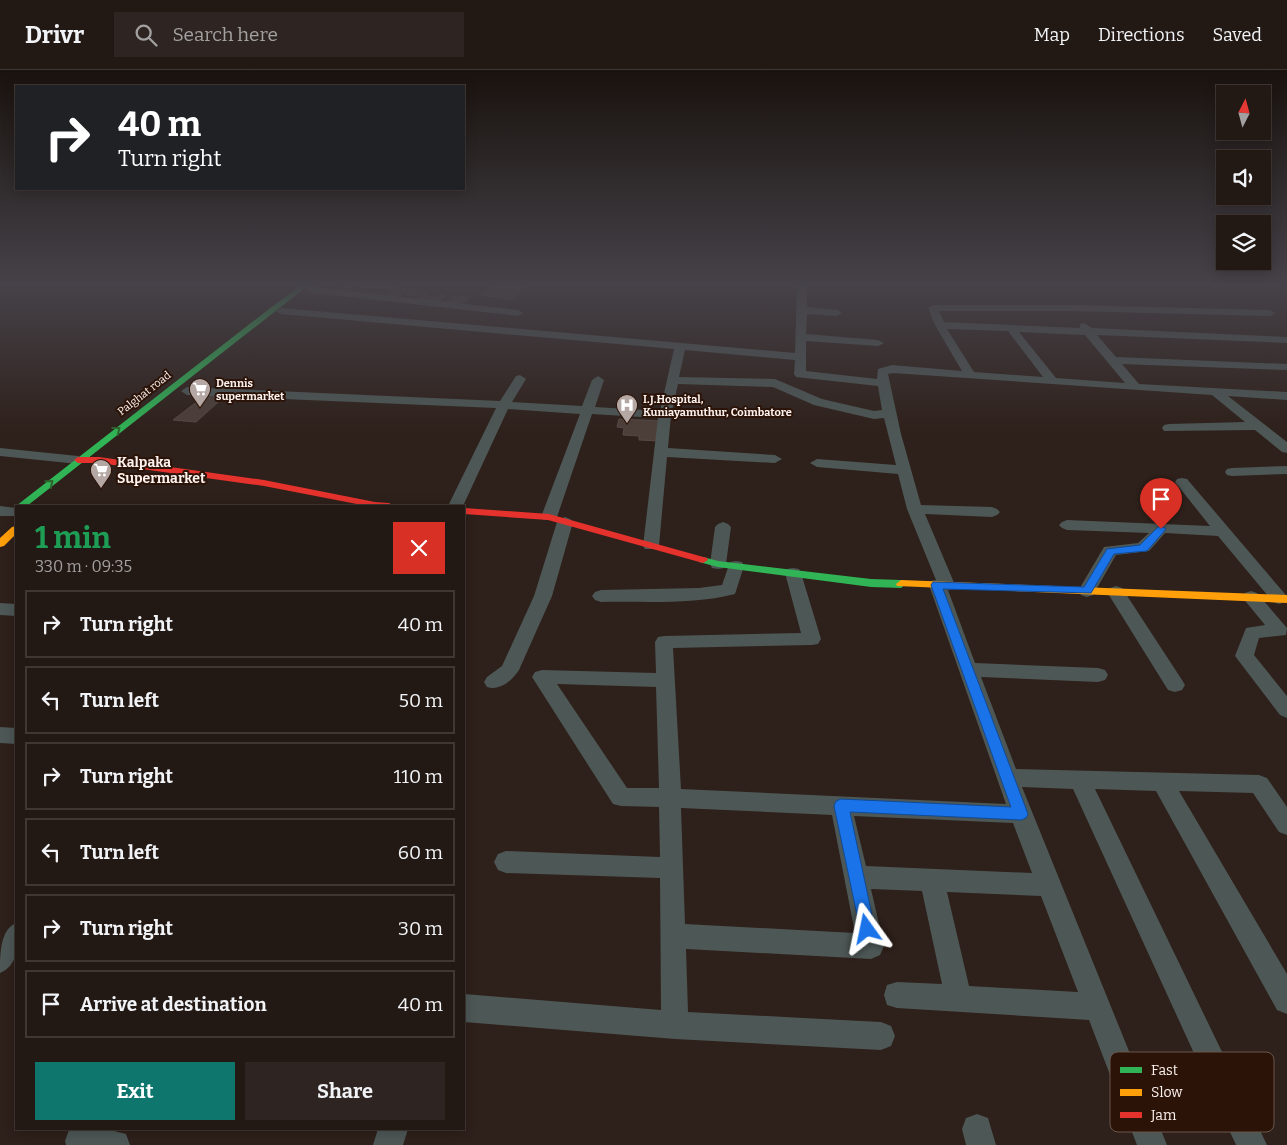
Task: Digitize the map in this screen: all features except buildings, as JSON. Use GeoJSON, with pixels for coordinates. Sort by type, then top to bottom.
{"type":"FeatureCollection","features":[{"type":"Feature","properties":{"kind":"main road","name":"Palghat road"},"geometry":{"type":"LineString","coordinates":[[21,505],[82,466],[242,334]]}},
{"type":"Feature","properties":{"kind":"main road","name":"Palghat road"},"geometry":{"type":"LineString","coordinates":[[82,466],[99,460],[187,391],[254,334]]}},
{"type":"Feature","properties":{"kind":"main road"},"geometry":{"type":"LineString","coordinates":[[99,460],[264,483],[374,505]]}},
{"type":"Feature","properties":{"kind":"main road","name":"Palghat road"},"geometry":{"type":"LineString","coordinates":[[0,523],[13,510]]}},
{"type":"Feature","properties":{"kind":"main road"},"geometry":{"type":"LineString","coordinates":[[465,511],[557,519],[718,564],[871,583],[1283,598]]}},
{"type":"Feature","properties":{"kind":"main road"},"geometry":{"type":"LineString","coordinates":[[0,544],[15,530]]}},
{"type":"Feature","properties":{"kind":"street"},"geometry":{"type":"LineString","coordinates":[[545,334],[800,357]]}},
{"type":"Feature","properties":{"kind":"street"},"geometry":{"type":"LineString","coordinates":[[946,334],[970,375]]}},
{"type":"Feature","properties":{"kind":"street"},"geometry":{"type":"LineString","coordinates":[[1016,334],[1052,381]]}},
{"type":"Feature","properties":{"kind":"street"},"geometry":{"type":"LineString","coordinates":[[1090,334],[1135,387]]}},
{"type":"Feature","properties":{"kind":"street"},"geometry":{"type":"LineString","coordinates":[[1142,334],[1287,340]]}},
{"type":"Feature","properties":{"kind":"street"},"geometry":{"type":"LineString","coordinates":[[878,343],[801,337],[800,374],[883,383]]}},
{"type":"Feature","properties":{"kind":"street"},"geometry":{"type":"LineString","coordinates":[[652,546],[665,415],[680,346]]}},
{"type":"Feature","properties":{"kind":"street"},"geometry":{"type":"LineString","coordinates":[[1111,360],[1287,367]]}},
{"type":"Feature","properties":{"kind":"street"},"geometry":{"type":"LineString","coordinates":[[1115,1052],[1021,814],[968,670],[942,585],[915,509],[890,413],[882,372],[887,369],[1287,396]]}},
{"type":"Feature","properties":{"kind":"street"},"geometry":{"type":"LineString","coordinates":[[455,505],[504,405],[520,379]]}},
{"type":"Feature","properties":{"kind":"street"},"geometry":{"type":"LineString","coordinates":[[494,682],[509,670],[543,596],[557,519],[587,410],[598,380]]}},
{"type":"Feature","properties":{"kind":"street"},"geometry":{"type":"LineString","coordinates":[[673,380],[774,383],[818,402],[874,415],[890,413]]}},
{"type":"Feature","properties":{"kind":"street"},"geometry":{"type":"LineString","coordinates":[[187,391],[504,405],[665,415]]}},
{"type":"Feature","properties":{"kind":"street"},"geometry":{"type":"LineString","coordinates":[[1215,392],[1287,449]]}},
{"type":"Feature","properties":{"kind":"street"},"geometry":{"type":"LineString","coordinates":[[1169,428],[1258,426]]}},
{"type":"Feature","properties":{"kind":"street"},"geometry":{"type":"LineString","coordinates":[[0,452],[82,466]]}},
{"type":"Feature","properties":{"kind":"street"},"geometry":{"type":"LineString","coordinates":[[661,452],[775,459]]}},
{"type":"Feature","properties":{"kind":"street"},"geometry":{"type":"LineString","coordinates":[[817,463],[904,470]]}},
{"type":"Feature","properties":{"kind":"street"},"geometry":{"type":"LineString","coordinates":[[1232,472],[1287,470]]}},
{"type":"Feature","properties":{"kind":"street"},"geometry":{"type":"LineString","coordinates":[[1182,482],[1283,598]]}},
{"type":"Feature","properties":{"kind":"street"},"geometry":{"type":"LineString","coordinates":[[915,509],[992,512]]}},
{"type":"Feature","properties":{"kind":"street"},"geometry":{"type":"LineString","coordinates":[[1067,525],[1223,531]]}},
{"type":"Feature","properties":{"kind":"street"},"geometry":{"type":"LineString","coordinates":[[718,564],[723,526]]}},
{"type":"Feature","properties":{"kind":"street"},"geometry":{"type":"LineString","coordinates":[[1090,526],[1110,551]]}},
{"type":"Feature","properties":{"kind":"street"},"geometry":{"type":"LineString","coordinates":[[1110,551],[1143,548],[1161,529]]}},
{"type":"Feature","properties":{"kind":"street"},"geometry":{"type":"LineString","coordinates":[[1087,591],[1110,551]]}},
{"type":"Feature","properties":{"kind":"street"},"geometry":{"type":"LineString","coordinates":[[601,596],[699,594],[729,590],[736,566]]}},
{"type":"Feature","properties":{"kind":"street"},"geometry":{"type":"LineString","coordinates":[[675,1026],[674,936],[664,642],[812,638],[793,573]]}},
{"type":"Feature","properties":{"kind":"street"},"geometry":{"type":"LineString","coordinates":[[1116,592],[1175,685]]}},
{"type":"Feature","properties":{"kind":"street"},"geometry":{"type":"LineString","coordinates":[[1250,597],[1283,631]]}},
{"type":"Feature","properties":{"kind":"street"},"geometry":{"type":"LineString","coordinates":[[0,610],[15,610]]}},
{"type":"Feature","properties":{"kind":"street"},"geometry":{"type":"LineString","coordinates":[[1283,631],[1252,632],[1244,656],[1287,710]]}},
{"type":"Feature","properties":{"kind":"street"},"geometry":{"type":"LineString","coordinates":[[968,670],[1098,675]]}},
{"type":"Feature","properties":{"kind":"street"},"geometry":{"type":"LineString","coordinates":[[666,680],[542,677],[621,797],[1021,814]]}},
{"type":"Feature","properties":{"kind":"street"},"geometry":{"type":"LineString","coordinates":[[0,735],[15,736]]}},
{"type":"Feature","properties":{"kind":"street"},"geometry":{"type":"LineString","coordinates":[[1008,778],[1259,784],[1287,825]]}},
{"type":"Feature","properties":{"kind":"street"},"geometry":{"type":"LineString","coordinates":[[1079,779],[1208,1052]]}},
{"type":"Feature","properties":{"kind":"street"},"geometry":{"type":"LineString","coordinates":[[1162,781],[1287,1000]]}},
{"type":"Feature","properties":{"kind":"street"},"geometry":{"type":"LineString","coordinates":[[674,936],[871,946],[841,806]]}},
{"type":"Feature","properties":{"kind":"street"},"geometry":{"type":"LineString","coordinates":[[506,862],[672,868]]}},
{"type":"Feature","properties":{"kind":"street"},"geometry":{"type":"LineString","coordinates":[[856,876],[1049,885]]}},
{"type":"Feature","properties":{"kind":"street"},"geometry":{"type":"LineString","coordinates":[[932,880],[959,999]]}},
{"type":"Feature","properties":{"kind":"street"},"geometry":{"type":"LineString","coordinates":[[0,960],[15,937]]}},
{"type":"Feature","properties":{"kind":"street"},"geometry":{"type":"LineString","coordinates":[[897,995],[1097,1006]]}},
{"type":"Feature","properties":{"kind":"street"},"geometry":{"type":"LineString","coordinates":[[465,1008],[675,1026],[880,1036]]}},
{"type":"Feature","properties":{"kind":"street"},"geometry":{"type":"LineString","coordinates":[[388,1145],[393,1130]]}},
{"type":"Feature","properties":{"kind":"street"},"geometry":{"type":"LineString","coordinates":[[1147,1132],[1152,1145]]}},
{"type":"Feature","properties":{"kind":"street"},"geometry":{"type":"LineString","coordinates":[[1246,1132],[1252,1145]]}},
{"type":"Feature","properties":{"kind":"street"},"geometry":{"type":"LineString","coordinates":[[81,1138],[115,1145]]}},
{"type":"Feature","properties":{"kind":"traffic: fast"},"geometry":{"type":"LineString","coordinates":[[22,505],[240,334]]}},
{"type":"Feature","properties":{"kind":"traffic: fast"},"geometry":{"type":"LineString","coordinates":[[703,560],[718,564],[871,583],[901,584]]}},
{"type":"Feature","properties":{"kind":"traffic: slow"},"geometry":{"type":"LineString","coordinates":[[0,544],[15,530]]}},
{"type":"Feature","properties":{"kind":"traffic: slow"},"geometry":{"type":"LineString","coordinates":[[901,584],[1287,599]]}},
{"type":"Feature","properties":{"kind":"traffic: jam"},"geometry":{"type":"LineString","coordinates":[[78,460],[99,460],[264,483],[375,505]]}},
{"type":"Feature","properties":{"kind":"traffic: jam"},"geometry":{"type":"LineString","coordinates":[[465,511],[549,517],[703,560]]}},
{"type":"Feature","properties":{"kind":"place","name":"Dennis supermarket"},"geometry":{"type":"Point","coordinates":[200,408]}},
{"type":"Feature","properties":{"kind":"place","name":"I.J.Hospital, Kuniayamuthur, Coimbatore"},"geometry":{"type":"Point","coordinates":[627,424]}},
{"type":"Feature","properties":{"kind":"place","name":"Kalpaka Supermarket"},"geometry":{"type":"Point","coordinates":[101,489]}},
{"type":"Feature","properties":{"kind":"route"},"geometry":{"type":"LineString","coordinates":[[867,929],[841,806],[1021,814],[936,585],[1087,591],[1110,551],[1143,548],[1161,529]]}}]}
